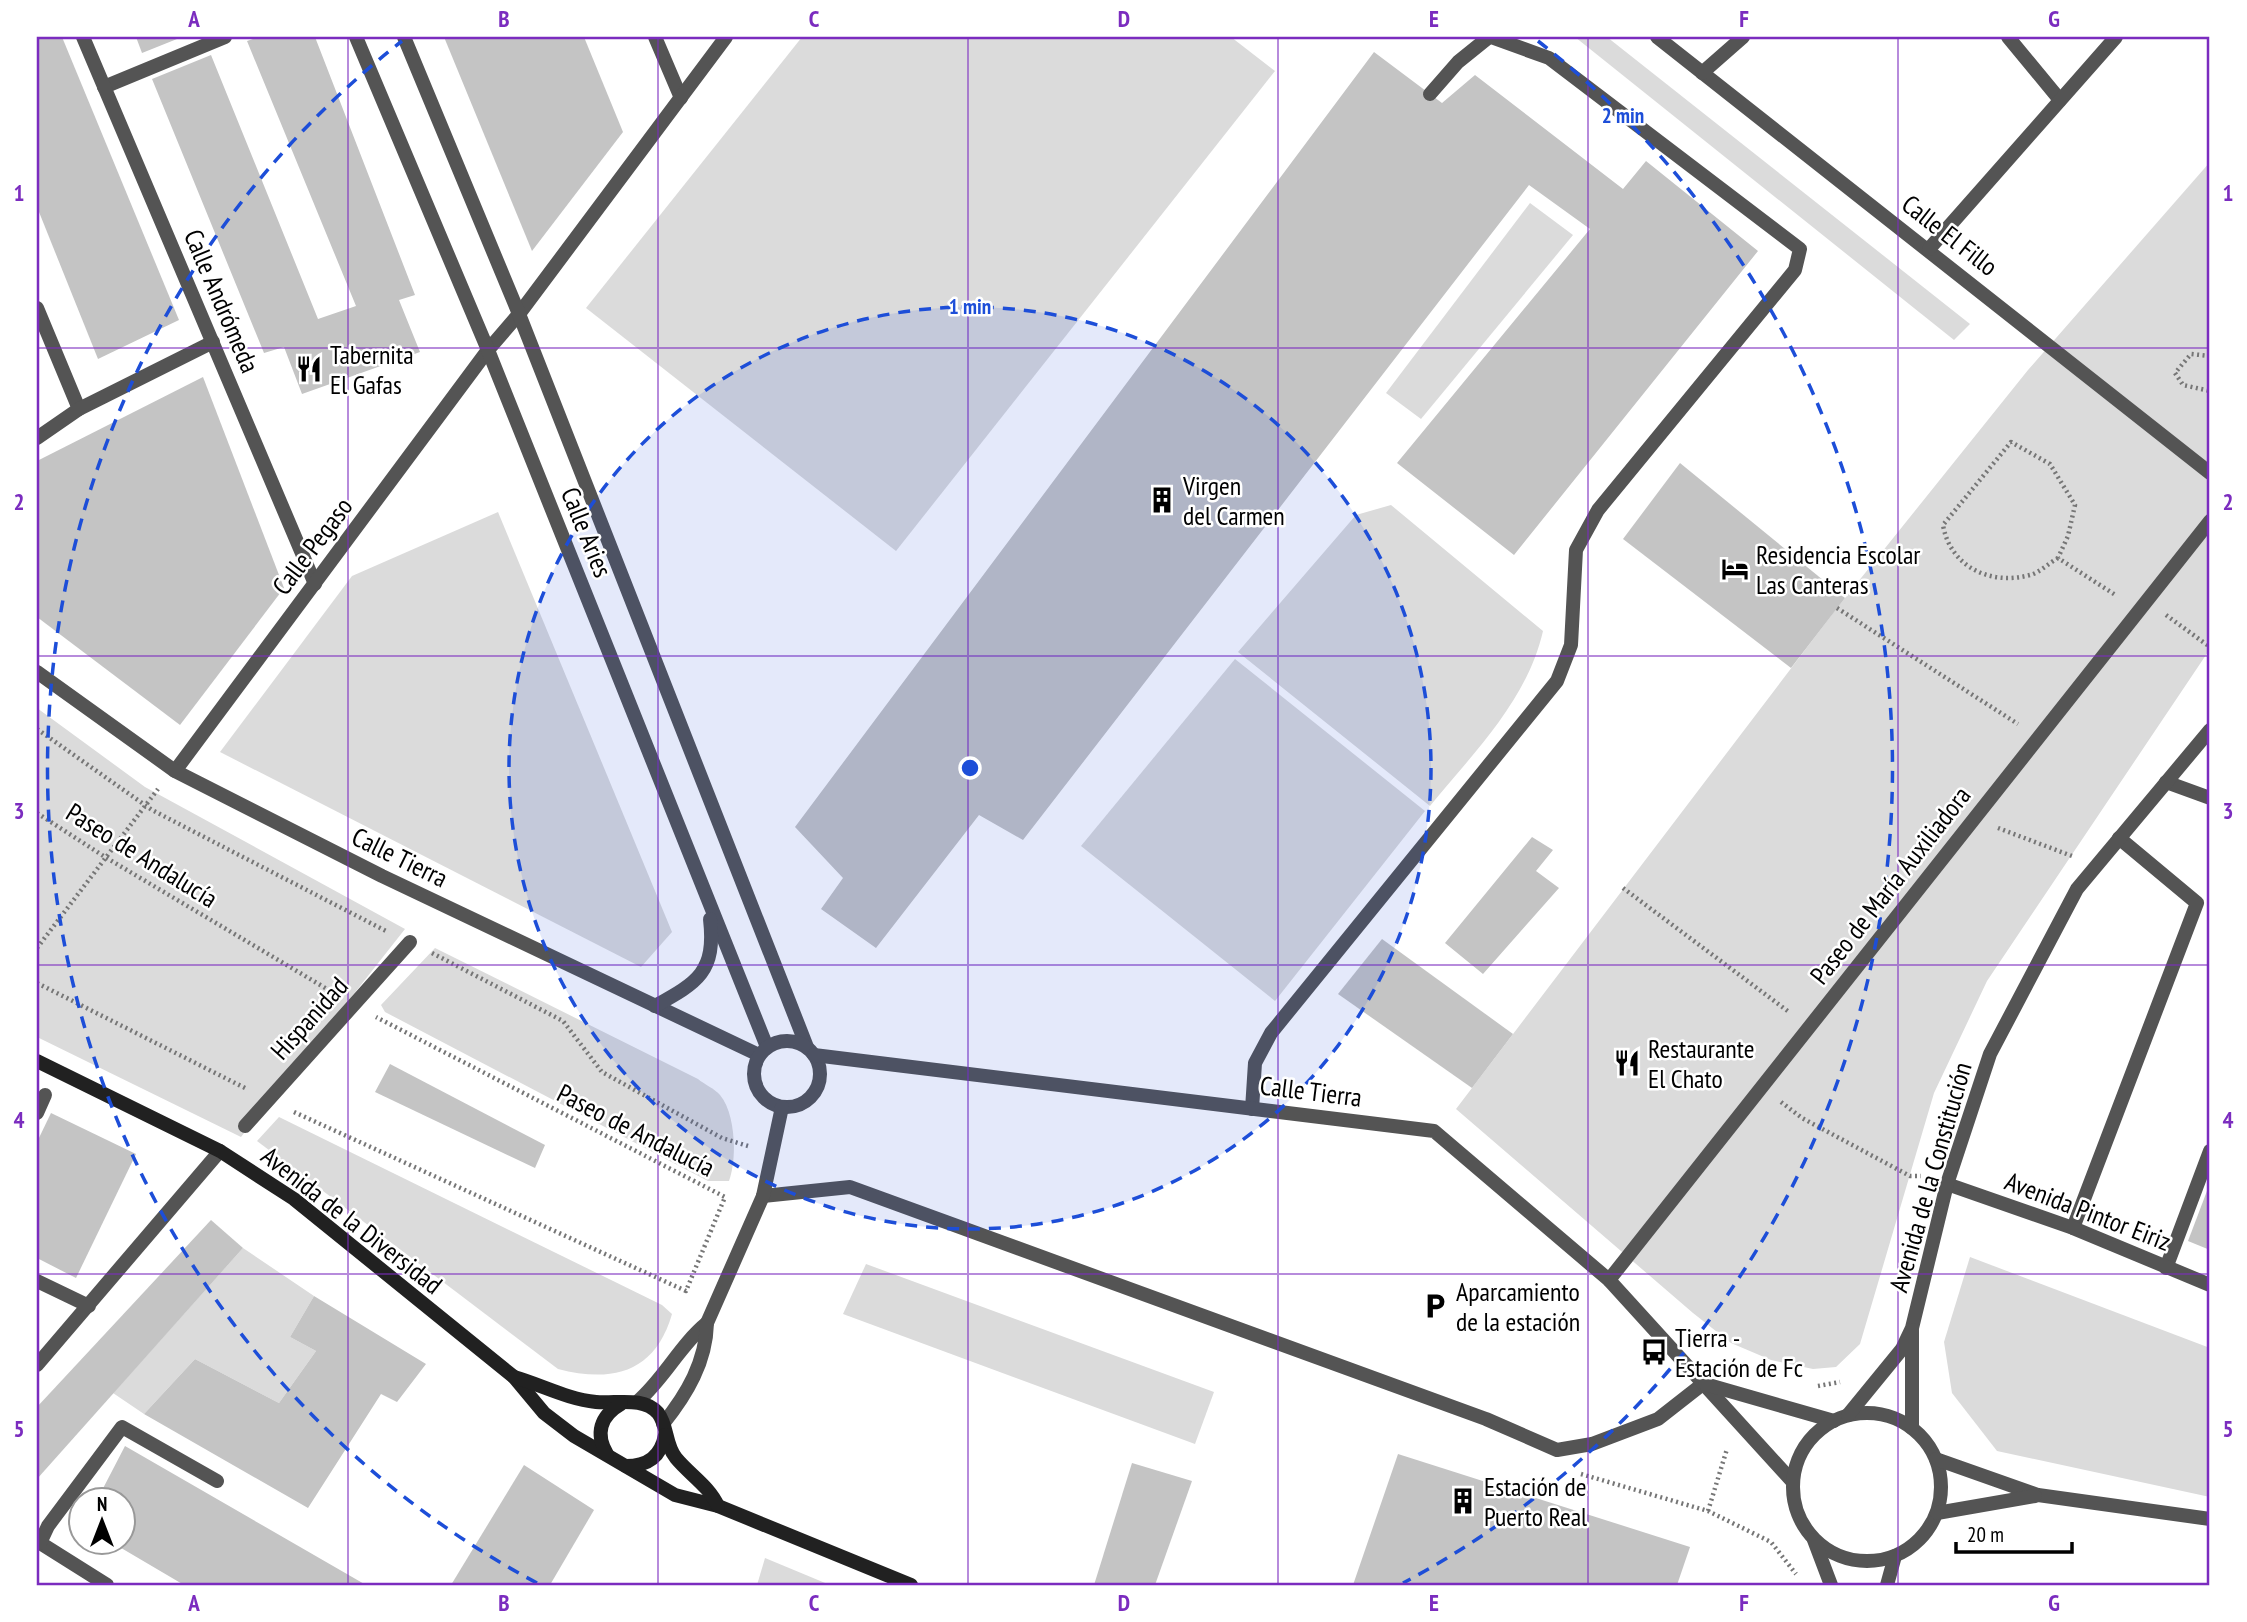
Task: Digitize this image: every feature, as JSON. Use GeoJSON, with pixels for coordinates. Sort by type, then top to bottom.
{"type":"FeatureCollection","features":[{"type":"Feature","properties":{"kind":"main road","name":"Avenida de la Diversidad"},"geometry":{"type":"LineString","coordinates":[[37,1061],[220,1151],[294,1199],[514,1377],[544,1413],[574,1436],[675,1495],[718,1506],[911,1585]]}},
{"type":"Feature","properties":{"kind":"main road","name":"Avenida de la Diversidad"},"geometry":{"type":"LineString","coordinates":[[514,1377],[567,1397],[621,1404],[637,1402]]}},
{"type":"Feature","properties":{"kind":"main road"},"geometry":{"type":"LineString","coordinates":[[637,1402],[658,1413],[676,1459],[713,1493],[718,1506]]}},
{"type":"Feature","properties":{"kind":"main road"},"geometry":{"type":"LineString","coordinates":[[607,1454],[602,1446],[601,1426],[612,1409],[621,1404]]}},
{"type":"Feature","properties":{"kind":"main road"},"geometry":{"type":"LineString","coordinates":[[626,1466],[649,1462],[663,1446],[664,1429]]}},
{"type":"Feature","properties":{"kind":"street","name":"Calle Andrómeda"},"geometry":{"type":"LineString","coordinates":[[83,37],[315,584]]}},
{"type":"Feature","properties":{"kind":"street"},"geometry":{"type":"LineString","coordinates":[[104,87],[225,37]]}},
{"type":"Feature","properties":{"kind":"street","name":"Calle Aries"},"geometry":{"type":"LineString","coordinates":[[356,37],[488,350],[708,900],[763,1051]]}},
{"type":"Feature","properties":{"kind":"street","name":"Calle Aries"},"geometry":{"type":"LineString","coordinates":[[404,37],[519,314],[811,1051]]}},
{"type":"Feature","properties":{"kind":"street"},"geometry":{"type":"LineString","coordinates":[[655,37],[681,98]]}},
{"type":"Feature","properties":{"kind":"street"},"geometry":{"type":"LineString","coordinates":[[519,314],[726,37]]}},
{"type":"Feature","properties":{"kind":"street"},"geometry":{"type":"LineString","coordinates":[[1252,1109],[1255,1063],[1271,1033],[1557,681],[1571,645],[1576,550],[1598,510],[1795,270],[1800,249],[1549,58],[1490,37],[1458,62],[1430,94]]}},
{"type":"Feature","properties":{"kind":"street","name":"Calle El Fillo"},"geometry":{"type":"LineString","coordinates":[[1657,37],[2210,473]]}},
{"type":"Feature","properties":{"kind":"street"},"geometry":{"type":"LineString","coordinates":[[1702,73],[1743,37]]}},
{"type":"Feature","properties":{"kind":"street"},"geometry":{"type":"LineString","coordinates":[[2008,37],[2060,100]]}},
{"type":"Feature","properties":{"kind":"street"},"geometry":{"type":"LineString","coordinates":[[1929,249],[2116,37]]}},
{"type":"Feature","properties":{"kind":"street"},"geometry":{"type":"LineString","coordinates":[[37,308],[79,409]]}},
{"type":"Feature","properties":{"kind":"street","name":"Calle Pegaso"},"geometry":{"type":"LineString","coordinates":[[175,771],[488,350],[519,314]]}},
{"type":"Feature","properties":{"kind":"street"},"geometry":{"type":"LineString","coordinates":[[37,438],[79,409],[213,342]]}},
{"type":"Feature","properties":{"kind":"street","name":"Paseo de María Auxiliadora"},"geometry":{"type":"LineString","coordinates":[[1609,1280],[2210,521]]}},
{"type":"Feature","properties":{"kind":"street","name":"Calle Tierra"},"geometry":{"type":"LineString","coordinates":[[37,672],[175,771],[382,876],[655,1006],[763,1051]]}},
{"type":"Feature","properties":{"kind":"street","name":"Avenida de la Constitución"},"geometry":{"type":"LineString","coordinates":[[1841,1418],[1902,1349],[1912,1328],[1947,1184],[1990,1054],[2077,889],[2210,730]]}},
{"type":"Feature","properties":{"kind":"street"},"geometry":{"type":"LineString","coordinates":[[2166,782],[2210,799]]}},
{"type":"Feature","properties":{"kind":"street"},"geometry":{"type":"LineString","coordinates":[[2073,1228],[2204,906],[2119,838]]}},
{"type":"Feature","properties":{"kind":"street"},"geometry":{"type":"LineString","coordinates":[[655,1006],[698,978],[710,959],[713,940],[708,900]]}},
{"type":"Feature","properties":{"kind":"street","name":"Hispanidad"},"geometry":{"type":"LineString","coordinates":[[245,1126],[410,943]]}},
{"type":"Feature","properties":{"kind":"street"},"geometry":{"type":"LineString","coordinates":[[787,1040],[811,1051],[820,1076],[812,1096],[793,1106],[782,1107],[762,1097],[753,1076],[763,1051],[787,1040]]}},
{"type":"Feature","properties":{"kind":"street","name":"Calle Tierra"},"geometry":{"type":"LineString","coordinates":[[811,1051],[1434,1131],[1609,1280],[1792,1481]]}},
{"type":"Feature","properties":{"kind":"street"},"geometry":{"type":"LineString","coordinates":[[37,1113],[45,1096]]}},
{"type":"Feature","properties":{"kind":"street"},"geometry":{"type":"LineString","coordinates":[[664,1429],[695,1376],[707,1346],[707,1323],[763,1196],[782,1107]]}},
{"type":"Feature","properties":{"kind":"street"},"geometry":{"type":"LineString","coordinates":[[37,1365],[220,1151]]}},
{"type":"Feature","properties":{"kind":"street"},"geometry":{"type":"LineString","coordinates":[[2166,1268],[2210,1151]]}},
{"type":"Feature","properties":{"kind":"street","name":"Avenida Pintor Eiriz"},"geometry":{"type":"LineString","coordinates":[[1947,1184],[2073,1228],[2210,1285]]}},
{"type":"Feature","properties":{"kind":"street"},"geometry":{"type":"LineString","coordinates":[[763,1196],[850,1187],[1486,1419],[1556,1450],[1592,1444],[1658,1419],[1704,1383],[1841,1418],[1881,1415],[1912,1428],[1936,1459],[1941,1495],[1937,1513],[1920,1539],[1895,1556],[1873,1561],[1852,1560],[1831,1552],[1813,1539]]}},
{"type":"Feature","properties":{"kind":"street"},"geometry":{"type":"LineString","coordinates":[[37,1281],[89,1306]]}},
{"type":"Feature","properties":{"kind":"street"},"geometry":{"type":"LineString","coordinates":[[637,1402],[659,1381],[692,1335],[707,1323]]}},
{"type":"Feature","properties":{"kind":"street","name":"Avenida de la Constitución"},"geometry":{"type":"LineString","coordinates":[[1912,1328],[1912,1428]]}},
{"type":"Feature","properties":{"kind":"street"},"geometry":{"type":"LineString","coordinates":[[1831,1585],[1813,1539],[1801,1522],[1794,1502],[1792,1481],[1799,1456],[1813,1435],[1841,1418]]}},
{"type":"Feature","properties":{"kind":"street"},"geometry":{"type":"LineString","coordinates":[[107,1585],[38,1542],[122,1427],[217,1481]]}},
{"type":"Feature","properties":{"kind":"street"},"geometry":{"type":"LineString","coordinates":[[1936,1459],[2038,1495],[2210,1519]]}},
{"type":"Feature","properties":{"kind":"street"},"geometry":{"type":"LineString","coordinates":[[1937,1513],[2038,1495]]}},
{"type":"Feature","properties":{"kind":"street"},"geometry":{"type":"LineString","coordinates":[[1887,1585],[1895,1556]]}},
{"type":"Feature","properties":{"kind":"path"},"geometry":{"type":"LineString","coordinates":[[2210,356],[2191,354],[2175,373],[2182,385],[2210,391]]}},
{"type":"Feature","properties":{"kind":"path"},"geometry":{"type":"LineString","coordinates":[[2011,442],[2050,464],[2075,505],[2068,536],[2057,558],[2032,575],[2003,578],[1977,573],[1959,561],[1946,542],[1943,524],[2011,442]]}},
{"type":"Feature","properties":{"kind":"path"},"geometry":{"type":"LineString","coordinates":[[2057,558],[2140,610],[2163,614],[2210,647]]}},
{"type":"Feature","properties":{"kind":"path"},"geometry":{"type":"LineString","coordinates":[[1837,608],[2039,738]]}},
{"type":"Feature","properties":{"kind":"path"},"geometry":{"type":"LineString","coordinates":[[37,729],[144,804],[303,890],[563,1021],[602,1072],[722,1138],[774,1154]]}},
{"type":"Feature","properties":{"kind":"path"},"geometry":{"type":"LineString","coordinates":[[37,948],[144,804],[175,771]]}},
{"type":"Feature","properties":{"kind":"path","name":"Paseo de Andalucía"},"geometry":{"type":"LineString","coordinates":[[37,813],[105,857],[354,1005],[725,1197],[686,1291],[268,1100],[37,983]]}},
{"type":"Feature","properties":{"kind":"path"},"geometry":{"type":"LineString","coordinates":[[1974,819],[2073,857],[2094,868]]}},
{"type":"Feature","properties":{"kind":"path"},"geometry":{"type":"LineString","coordinates":[[2067,867],[2073,857]]}},
{"type":"Feature","properties":{"kind":"path"},"geometry":{"type":"LineString","coordinates":[[1623,888],[1809,1027]]}},
{"type":"Feature","properties":{"kind":"path"},"geometry":{"type":"LineString","coordinates":[[1761,1087],[1802,1118],[1910,1176],[1925,1176]]}},
{"type":"Feature","properties":{"kind":"path"},"geometry":{"type":"LineString","coordinates":[[1922,1188],[1927,1168]]}},
{"type":"Feature","properties":{"kind":"path"},"geometry":{"type":"LineString","coordinates":[[1815,1387],[1842,1382]]}},
{"type":"Feature","properties":{"kind":"path"},"geometry":{"type":"LineString","coordinates":[[1708,1511],[1736,1419]]}},
{"type":"Feature","properties":{"kind":"path"},"geometry":{"type":"LineString","coordinates":[[1569,1471],[1708,1511],[1771,1542],[1801,1579]]}},
{"type":"Feature","properties":{"kind":"shaded area"},"geometry":{"type":"Polygon","coordinates":[[[802,37],[1231,37],[1275,71],[896,551],[586,308],[802,37]]]}},
{"type":"Feature","properties":{"kind":"shaded area"},"geometry":{"type":"Polygon","coordinates":[[[1575,37],[1607,37],[1970,324],[1954,340],[1575,37]]]}},
{"type":"Feature","properties":{"kind":"shaded area"},"geometry":{"type":"Polygon","coordinates":[[[2210,162],[2210,649],[1987,981],[1934,1093],[1860,1344],[1836,1367],[1813,1369],[1771,1360],[1731,1343],[1693,1313],[1456,1109],[1837,608],[2028,370],[2210,162]]]}},
{"type":"Feature","properties":{"kind":"shaded area"},"geometry":{"type":"Polygon","coordinates":[[[1530,203],[1573,235],[1421,419],[1386,393],[1530,203]]]}},
{"type":"Feature","properties":{"kind":"shaded area"},"geometry":{"type":"Polygon","coordinates":[[[1391,505],[1543,631],[1525,680],[1512,703],[1430,806],[1238,652],[1356,515],[1391,505]]]}},
{"type":"Feature","properties":{"kind":"shaded area"},"geometry":{"type":"Polygon","coordinates":[[[498,512],[672,932],[641,967],[220,752],[352,576],[498,512]]]}},
{"type":"Feature","properties":{"kind":"shaded area"},"geometry":{"type":"Polygon","coordinates":[[[1235,659],[1425,811],[1275,1001],[1081,846],[1235,659]]]}},
{"type":"Feature","properties":{"kind":"shaded area"},"geometry":{"type":"Polygon","coordinates":[[[37,708],[145,787],[405,929],[241,1137],[37,1037],[37,708]]]}},
{"type":"Feature","properties":{"kind":"shaded area"},"geometry":{"type":"Polygon","coordinates":[[[435,948],[698,1079],[715,1091],[725,1103],[734,1137],[729,1181],[708,1181],[385,1012],[381,1005],[435,948]]]}},
{"type":"Feature","properties":{"kind":"shaded area"},"geometry":{"type":"Polygon","coordinates":[[[279,1117],[662,1305],[672,1314],[664,1334],[655,1349],[643,1361],[629,1369],[596,1375],[558,1369],[257,1141],[279,1117]]]}},
{"type":"Feature","properties":{"kind":"shaded area"},"geometry":{"type":"Polygon","coordinates":[[[243,1248],[314,1296],[290,1337],[316,1351],[279,1403],[195,1359],[144,1414],[113,1393],[243,1248]]]}},
{"type":"Feature","properties":{"kind":"shaded area"},"geometry":{"type":"Polygon","coordinates":[[[1970,1257],[2210,1348],[2210,1497],[1997,1451],[1952,1393],[1944,1342],[1970,1257]]]}},
{"type":"Feature","properties":{"kind":"shaded area"},"geometry":{"type":"Polygon","coordinates":[[[866,1264],[1214,1392],[1195,1444],[843,1314],[866,1264]]]}},
{"type":"Feature","properties":{"kind":"shaded area"},"geometry":{"type":"Polygon","coordinates":[[[765,1558],[830,1585],[757,1585],[765,1558]]]}},
{"type":"Feature","properties":{"kind":"building"},"geometry":{"type":"Polygon","coordinates":[[[37,37],[62,37],[179,320],[98,359],[37,207],[37,37]]]}},
{"type":"Feature","properties":{"kind":"building"},"geometry":{"type":"Polygon","coordinates":[[[136,37],[182,37],[142,53],[136,37]]]}},
{"type":"Feature","properties":{"kind":"building"},"geometry":{"type":"Polygon","coordinates":[[[259,37],[315,37],[415,295],[399,300],[420,352],[302,394],[284,347],[264,353],[152,79],[211,55],[318,319],[356,306],[247,41],[259,37]]]}},
{"type":"Feature","properties":{"kind":"building"},"geometry":{"type":"Polygon","coordinates":[[[444,37],[584,37],[623,132],[532,251],[444,37]]]}},
{"type":"Feature","properties":{"kind":"building","name":"Virgen del Carmen"},"geometry":{"type":"Polygon","coordinates":[[[1374,52],[1442,103],[1475,75],[1623,189],[1646,161],[1758,251],[1514,555],[1397,463],[1590,229],[1529,185],[1023,840],[979,815],[876,948],[821,909],[843,878],[795,827],[1374,52]]]}},
{"type":"Feature","properties":{"kind":"building"},"geometry":{"type":"Polygon","coordinates":[[[203,377],[284,588],[180,725],[37,617],[37,461],[203,377]]]}},
{"type":"Feature","properties":{"kind":"building","name":"Residencia Escolar Las Canteras"},"geometry":{"type":"Polygon","coordinates":[[[1680,463],[1845,598],[1791,668],[1623,539],[1680,463]]]}},
{"type":"Feature","properties":{"kind":"building"},"geometry":{"type":"Polygon","coordinates":[[[1532,837],[1553,850],[1536,871],[1559,888],[1483,974],[1445,943],[1532,837]]]}},
{"type":"Feature","properties":{"kind":"building"},"geometry":{"type":"Polygon","coordinates":[[[1382,939],[1513,1034],[1472,1088],[1338,994],[1382,939]]]}},
{"type":"Feature","properties":{"kind":"building"},"geometry":{"type":"Polygon","coordinates":[[[390,1064],[545,1145],[535,1168],[375,1092],[390,1064]]]}},
{"type":"Feature","properties":{"kind":"building"},"geometry":{"type":"Polygon","coordinates":[[[51,1113],[136,1154],[76,1278],[37,1258],[37,1142],[51,1113]]]}},
{"type":"Feature","properties":{"kind":"building"},"geometry":{"type":"Polygon","coordinates":[[[2210,1183],[2210,1250],[2188,1241],[2210,1183]]]}},
{"type":"Feature","properties":{"kind":"building"},"geometry":{"type":"Polygon","coordinates":[[[211,1220],[243,1248],[37,1479],[37,1407],[211,1220]]]}},
{"type":"Feature","properties":{"kind":"building"},"geometry":{"type":"Polygon","coordinates":[[[314,1296],[426,1364],[397,1402],[381,1394],[308,1508],[144,1414],[195,1359],[279,1403],[316,1351],[290,1337],[314,1296]]]}},
{"type":"Feature","properties":{"kind":"building"},"geometry":{"type":"Polygon","coordinates":[[[125,1446],[366,1585],[184,1585],[135,1556],[136,1486],[104,1486],[125,1446]]]}},
{"type":"Feature","properties":{"kind":"building","name":"Estación de Puerto Real"},"geometry":{"type":"Polygon","coordinates":[[[1398,1454],[1690,1547],[1677,1585],[1353,1585],[1398,1454]]]}},
{"type":"Feature","properties":{"kind":"building"},"geometry":{"type":"Polygon","coordinates":[[[1132,1463],[1192,1481],[1155,1585],[1094,1585],[1132,1463]]]}},
{"type":"Feature","properties":{"kind":"building"},"geometry":{"type":"Polygon","coordinates":[[[524,1465],[594,1510],[550,1585],[451,1585],[524,1465]]]}},
{"type":"Feature","properties":{"kind":"place","name":"Tabernita El Gafas"},"geometry":{"type":"Point","coordinates":[309,369]}},
{"type":"Feature","properties":{"kind":"place","name":"Virgen del Carmen"},"geometry":{"type":"Point","coordinates":[1162,500]}},
{"type":"Feature","properties":{"kind":"place","name":"Residencia Escolar Las Canteras"},"geometry":{"type":"Point","coordinates":[1735,569]}},
{"type":"Feature","properties":{"kind":"place","name":"Restaurante El Chato"},"geometry":{"type":"Point","coordinates":[1627,1063]}},
{"type":"Feature","properties":{"kind":"place","name":"Aparcamiento de la estación"},"geometry":{"type":"Point","coordinates":[1435,1306]}},
{"type":"Feature","properties":{"kind":"place","name":"Tierra - Estación de Fc"},"geometry":{"type":"Point","coordinates":[1654,1352]}},
{"type":"Feature","properties":{"kind":"place","name":"Estación de Puerto Real"},"geometry":{"type":"Point","coordinates":[1463,1501]}}]}
